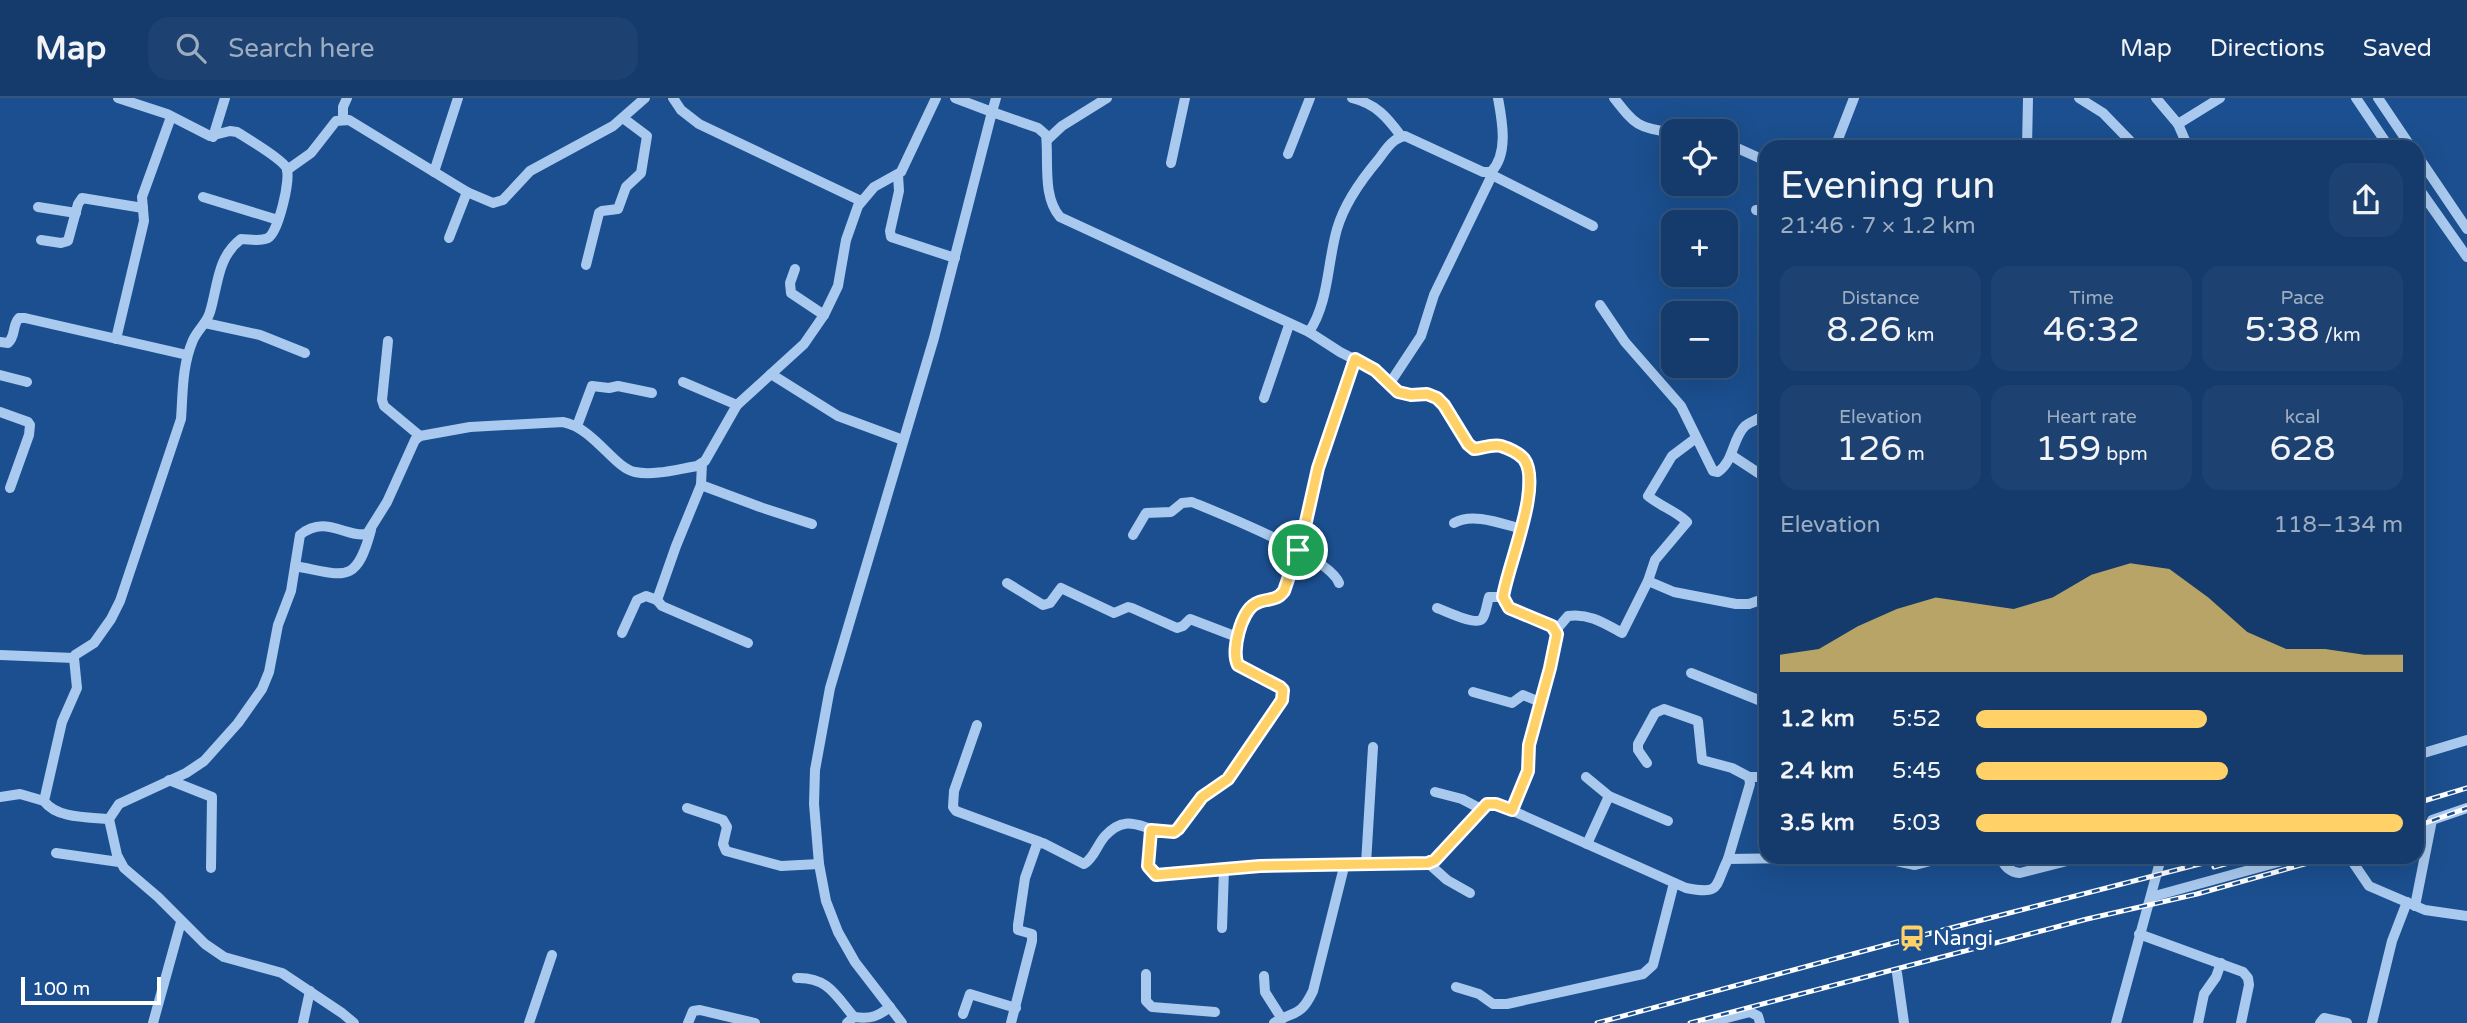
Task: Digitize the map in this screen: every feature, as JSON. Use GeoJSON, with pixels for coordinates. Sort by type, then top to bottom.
{"type":"FeatureCollection","features":[{"type":"Feature","properties":{"kind":"street"},"geometry":{"type":"LineString","coordinates":[[44,801],[62,722],[77,688],[74,658],[94,643],[120,601],[181,419],[181,392],[187,355],[195,336],[205,323],[218,272],[233,246],[241,239],[265,240],[270,237],[278,220],[287,170],[237,132],[230,131],[213,136],[148,103],[118,98]]}},
{"type":"Feature","properties":{"kind":"street"},"geometry":{"type":"LineString","coordinates":[[213,136],[225,98]]}},
{"type":"Feature","properties":{"kind":"street"},"geometry":{"type":"LineString","coordinates":[[342,120],[342,107],[347,98]]}},
{"type":"Feature","properties":{"kind":"street"},"geometry":{"type":"LineString","coordinates":[[434,172],[458,98]]}},
{"type":"Feature","properties":{"kind":"street"},"geometry":{"type":"LineString","coordinates":[[287,170],[311,153],[332,125],[342,120],[356,122],[467,192],[493,203],[503,200],[530,172],[598,136],[645,98]]}},
{"type":"Feature","properties":{"kind":"street"},"geometry":{"type":"LineString","coordinates":[[673,98],[681,110],[699,124],[861,201]]}},
{"type":"Feature","properties":{"kind":"street"},"geometry":{"type":"LineString","coordinates":[[955,98],[1038,128],[1046,135],[1047,174],[1054,209],[1060,217],[1289,325],[1310,332],[1375,370],[1398,392],[1427,394],[1437,398],[1474,449],[1501,446],[1520,455],[1529,475],[1522,529],[1503,597],[1509,608],[1556,630]]}},
{"type":"Feature","properties":{"kind":"street"},"geometry":{"type":"LineString","coordinates":[[902,1023],[855,962],[838,932],[826,901],[819,864],[814,804],[819,743],[830,688],[955,257],[996,98]]}},
{"type":"Feature","properties":{"kind":"street"},"geometry":{"type":"LineString","coordinates":[[1047,140],[1062,126],[1107,98]]}},
{"type":"Feature","properties":{"kind":"street"},"geometry":{"type":"LineString","coordinates":[[1171,163],[1185,98]]}},
{"type":"Feature","properties":{"kind":"street"},"geometry":{"type":"LineString","coordinates":[[1288,154],[1310,98]]}},
{"type":"Feature","properties":{"kind":"street"},"geometry":{"type":"LineString","coordinates":[[1352,98],[1373,106],[1386,115],[1401,136],[1490,174],[1593,226]]}},
{"type":"Feature","properties":{"kind":"street"},"geometry":{"type":"LineString","coordinates":[[1390,383],[1421,336],[1434,295],[1490,174],[1499,161],[1502,120],[1498,98]]}},
{"type":"Feature","properties":{"kind":"street"},"geometry":{"type":"LineString","coordinates":[[1614,98],[1633,122],[1643,128],[1661,131]]}},
{"type":"Feature","properties":{"kind":"street"},"geometry":{"type":"LineString","coordinates":[[1838,140],[1854,98]]}},
{"type":"Feature","properties":{"kind":"street"},"geometry":{"type":"LineString","coordinates":[[2027,140],[2028,98]]}},
{"type":"Feature","properties":{"kind":"street"},"geometry":{"type":"LineString","coordinates":[[2079,98],[2119,127],[2130,140]]}},
{"type":"Feature","properties":{"kind":"street"},"geometry":{"type":"LineString","coordinates":[[2156,98],[2178,124],[2185,140]]}},
{"type":"Feature","properties":{"kind":"street"},"geometry":{"type":"LineString","coordinates":[[2178,124],[2220,98]]}},
{"type":"Feature","properties":{"kind":"street"},"geometry":{"type":"LineString","coordinates":[[2356,98],[2384,140]]}},
{"type":"Feature","properties":{"kind":"street"},"geometry":{"type":"LineString","coordinates":[[2378,98],[2406,140]]}},
{"type":"Feature","properties":{"kind":"street"},"geometry":{"type":"LineString","coordinates":[[657,600],[701,485],[702,463],[737,405],[804,344],[824,315],[838,286],[846,240],[861,201],[874,187],[898,175],[906,163],[930,100]]}},
{"type":"Feature","properties":{"kind":"street"},"geometry":{"type":"LineString","coordinates":[[116,339],[144,221],[142,197],[171,117]]}},
{"type":"Feature","properties":{"kind":"street"},"geometry":{"type":"LineString","coordinates":[[586,265],[599,214],[601,211],[618,209],[626,187],[641,173],[647,136],[623,118]]}},
{"type":"Feature","properties":{"kind":"street"},"geometry":{"type":"LineString","coordinates":[[1310,332],[1320,314],[1339,221],[1371,167],[1391,143],[1401,136]]}},
{"type":"Feature","properties":{"kind":"street"},"geometry":{"type":"LineString","coordinates":[[1738,148],[1759,158]]}},
{"type":"Feature","properties":{"kind":"street"},"geometry":{"type":"LineString","coordinates":[[2424,165],[2467,229]]}},
{"type":"Feature","properties":{"kind":"street"},"geometry":{"type":"LineString","coordinates":[[898,175],[899,191],[891,237],[955,257]]}},
{"type":"Feature","properties":{"kind":"street"},"geometry":{"type":"LineString","coordinates":[[449,238],[467,192]]}},
{"type":"Feature","properties":{"kind":"street"},"geometry":{"type":"LineString","coordinates":[[2424,196],[2467,257]]}},
{"type":"Feature","properties":{"kind":"street"},"geometry":{"type":"LineString","coordinates":[[203,197],[278,220]]}},
{"type":"Feature","properties":{"kind":"street"},"geometry":{"type":"LineString","coordinates":[[41,240],[61,243],[68,241],[80,201],[86,198],[143,208]]}},
{"type":"Feature","properties":{"kind":"street"},"geometry":{"type":"LineString","coordinates":[[38,207],[76,213]]}},
{"type":"Feature","properties":{"kind":"street"},"geometry":{"type":"LineString","coordinates":[[795,269],[790,283],[791,293],[824,315]]}},
{"type":"Feature","properties":{"kind":"street"},"geometry":{"type":"LineString","coordinates":[[1600,304],[1625,342],[1681,406],[1713,471],[1723,470],[1742,429],[1759,418]]}},
{"type":"Feature","properties":{"kind":"street"},"geometry":{"type":"LineString","coordinates":[[0,342],[8,343],[11,340],[19,318],[187,355]]}},
{"type":"Feature","properties":{"kind":"street"},"geometry":{"type":"LineString","coordinates":[[205,323],[260,335],[305,353]]}},
{"type":"Feature","properties":{"kind":"street"},"geometry":{"type":"LineString","coordinates":[[1264,398],[1289,325]]}},
{"type":"Feature","properties":{"kind":"street"},"geometry":{"type":"LineString","coordinates":[[388,341],[382,400],[384,406],[420,436]]}},
{"type":"Feature","properties":{"kind":"street"},"geometry":{"type":"LineString","coordinates":[[977,725],[954,791],[953,807],[956,811],[1040,842],[1084,864],[1089,861],[1104,837],[1120,824],[1133,823],[1151,830],[1174,832],[1178,829],[1202,797],[1228,779],[1282,700],[1283,690],[1280,687],[1238,665],[1237,638],[1253,604],[1272,601],[1284,591],[1303,535],[1318,468],[1355,359]]}},
{"type":"Feature","properties":{"kind":"street"},"geometry":{"type":"LineString","coordinates":[[771,374],[838,416],[903,440]]}},
{"type":"Feature","properties":{"kind":"street"},"geometry":{"type":"LineString","coordinates":[[0,375],[27,382]]}},
{"type":"Feature","properties":{"kind":"street"},"geometry":{"type":"LineString","coordinates":[[683,382],[737,405]]}},
{"type":"Feature","properties":{"kind":"street"},"geometry":{"type":"LineString","coordinates":[[577,426],[592,386],[618,386],[652,393]]}},
{"type":"Feature","properties":{"kind":"street"},"geometry":{"type":"LineString","coordinates":[[0,412],[22,419],[30,425],[10,488]]}},
{"type":"Feature","properties":{"kind":"street"},"geometry":{"type":"LineString","coordinates":[[295,566],[339,574],[351,572],[365,554],[371,530],[415,440],[420,436],[470,427],[563,422],[577,426],[602,445],[624,467],[637,472],[684,468],[702,463]]}},
{"type":"Feature","properties":{"kind":"street"},"geometry":{"type":"LineString","coordinates":[[1512,810],[1525,781],[1529,745],[1550,668],[1556,630],[1568,616],[1575,615],[1585,618],[1593,616],[1622,633],[1648,581],[1655,560],[1687,522],[1648,496],[1672,456],[1696,438]]}},
{"type":"Feature","properties":{"kind":"street"},"geometry":{"type":"LineString","coordinates":[[1731,455],[1759,473]]}},
{"type":"Feature","properties":{"kind":"street"},"geometry":{"type":"LineString","coordinates":[[701,485],[812,524]]}},
{"type":"Feature","properties":{"kind":"street"},"geometry":{"type":"LineString","coordinates":[[1133,536],[1146,513],[1171,512],[1187,501],[1222,514],[1298,550],[1331,570],[1339,583]]}},
{"type":"Feature","properties":{"kind":"street"},"geometry":{"type":"LineString","coordinates":[[1454,523],[1466,518],[1522,529]]}},
{"type":"Feature","properties":{"kind":"street"},"geometry":{"type":"LineString","coordinates":[[354,1023],[282,973],[224,957],[205,944],[119,862],[109,819],[118,804],[196,767],[238,723],[262,689],[269,672],[278,625],[291,591],[298,542],[304,532],[335,527],[363,535],[371,530]]}},
{"type":"Feature","properties":{"kind":"street"},"geometry":{"type":"LineString","coordinates":[[1648,581],[1674,592],[1736,604],[1759,600]]}},
{"type":"Feature","properties":{"kind":"street"},"geometry":{"type":"LineString","coordinates":[[1007,583],[1043,605],[1050,603],[1061,588],[1114,613],[1128,607],[1177,628],[1190,619],[1237,638]]}},
{"type":"Feature","properties":{"kind":"street"},"geometry":{"type":"LineString","coordinates":[[622,632],[637,600],[646,596],[657,600],[662,606],[748,643]]}},
{"type":"Feature","properties":{"kind":"street"},"geometry":{"type":"LineString","coordinates":[[1437,608],[1478,621],[1482,618],[1489,597],[1503,597]]}},
{"type":"Feature","properties":{"kind":"street"},"geometry":{"type":"LineString","coordinates":[[0,655],[74,658]]}},
{"type":"Feature","properties":{"kind":"street"},"geometry":{"type":"LineString","coordinates":[[1691,673],[1759,700]]}},
{"type":"Feature","properties":{"kind":"street"},"geometry":{"type":"LineString","coordinates":[[1473,692],[1508,702],[1515,702],[1523,695],[1540,702]]}},
{"type":"Feature","properties":{"kind":"street"},"geometry":{"type":"LineString","coordinates":[[1647,763],[1638,750],[1638,744],[1655,713],[1664,709],[1698,722],[1701,755],[1705,762],[1732,768],[1749,777],[1759,777]]}},
{"type":"Feature","properties":{"kind":"street"},"geometry":{"type":"LineString","coordinates":[[2424,753],[2467,740]]}},
{"type":"Feature","properties":{"kind":"street"},"geometry":{"type":"LineString","coordinates":[[1366,864],[1373,747]]}},
{"type":"Feature","properties":{"kind":"street"},"geometry":{"type":"LineString","coordinates":[[1586,777],[1609,796],[1668,821]]}},
{"type":"Feature","properties":{"kind":"street"},"geometry":{"type":"LineString","coordinates":[[1151,830],[1148,866],[1156,875],[1345,863],[1428,863],[1441,854],[1481,809],[1487,804],[1496,804],[1674,883],[1705,892],[1713,890],[1728,859],[1750,784],[1749,777]]}},
{"type":"Feature","properties":{"kind":"street"},"geometry":{"type":"LineString","coordinates":[[169,780],[212,797],[211,868]]}},
{"type":"Feature","properties":{"kind":"street"},"geometry":{"type":"LineString","coordinates":[[1435,792],[1462,799],[1481,809]]}},
{"type":"Feature","properties":{"kind":"street"},"geometry":{"type":"LineString","coordinates":[[0,797],[20,794],[44,801],[62,813],[109,819]]}},
{"type":"Feature","properties":{"kind":"street"},"geometry":{"type":"LineString","coordinates":[[1587,844],[1609,796]]}},
{"type":"Feature","properties":{"kind":"street"},"geometry":{"type":"LineString","coordinates":[[687,808],[723,820],[727,827],[723,844],[726,851],[780,866],[819,864]]}},
{"type":"Feature","properties":{"kind":"street"},"geometry":{"type":"LineString","coordinates":[[2424,852],[2432,820],[2467,808]]}},
{"type":"Feature","properties":{"kind":"street"},"geometry":{"type":"LineString","coordinates":[[1011,1023],[1033,937],[1030,932],[1018,928],[1021,893],[1035,846],[1040,842]]}},
{"type":"Feature","properties":{"kind":"street"},"geometry":{"type":"LineString","coordinates":[[56,853],[119,862]]}},
{"type":"Feature","properties":{"kind":"street"},"geometry":{"type":"LineString","coordinates":[[1728,859],[1759,859]]}},
{"type":"Feature","properties":{"kind":"street"},"geometry":{"type":"LineString","coordinates":[[1264,976],[1265,992],[1278,1021],[1295,1015],[1308,1001],[1313,991],[1345,863]]}},
{"type":"Feature","properties":{"kind":"street"},"geometry":{"type":"LineString","coordinates":[[1428,863],[1447,880],[1471,893]]}},
{"type":"Feature","properties":{"kind":"street"},"geometry":{"type":"LineString","coordinates":[[2004,864],[2013,872],[2020,873],[2055,864]]}},
{"type":"Feature","properties":{"kind":"street"},"geometry":{"type":"LineString","coordinates":[[2116,1023],[2159,864]]}},
{"type":"Feature","properties":{"kind":"street"},"geometry":{"type":"LineString","coordinates":[[2151,897],[2271,864]]}},
{"type":"Feature","properties":{"kind":"street"},"geometry":{"type":"LineString","coordinates":[[2354,864],[2369,886],[2424,909],[2467,916]]}},
{"type":"Feature","properties":{"kind":"street"},"geometry":{"type":"LineString","coordinates":[[2372,1023],[2392,941],[2411,904],[2421,864]]}},
{"type":"Feature","properties":{"kind":"street"},"geometry":{"type":"LineString","coordinates":[[1222,929],[1224,869]]}},
{"type":"Feature","properties":{"kind":"street"},"geometry":{"type":"LineString","coordinates":[[1456,987],[1479,994],[1493,1004],[1507,1004],[1643,974],[1653,965],[1674,883]]}},
{"type":"Feature","properties":{"kind":"street"},"geometry":{"type":"LineString","coordinates":[[153,1023],[181,922]]}},
{"type":"Feature","properties":{"kind":"street"},"geometry":{"type":"LineString","coordinates":[[2139,934],[2236,968],[2248,978],[2241,1023]]}},
{"type":"Feature","properties":{"kind":"street"},"geometry":{"type":"LineString","coordinates":[[529,1023],[552,956]]}},
{"type":"Feature","properties":{"kind":"street"},"geometry":{"type":"LineString","coordinates":[[2198,1023],[2204,994],[2216,977],[2221,963]]}},
{"type":"Feature","properties":{"kind":"street"},"geometry":{"type":"LineString","coordinates":[[1897,973],[1904,1023]]}},
{"type":"Feature","properties":{"kind":"street"},"geometry":{"type":"LineString","coordinates":[[1146,974],[1146,1001],[1160,1013],[1215,1012]]}},
{"type":"Feature","properties":{"kind":"street"},"geometry":{"type":"LineString","coordinates":[[797,978],[810,978],[823,983],[851,1020],[872,1019],[890,1007]]}},
{"type":"Feature","properties":{"kind":"street"},"geometry":{"type":"LineString","coordinates":[[303,1023],[310,991]]}},
{"type":"Feature","properties":{"kind":"street"},"geometry":{"type":"LineString","coordinates":[[963,1014],[970,995],[1016,1008]]}},
{"type":"Feature","properties":{"kind":"street"},"geometry":{"type":"LineString","coordinates":[[688,1023],[695,1010],[755,1023]]}},
{"type":"Feature","properties":{"kind":"street"},"geometry":{"type":"LineString","coordinates":[[1707,1023],[1750,1012],[1759,1016],[1760,1023]]}},
{"type":"Feature","properties":{"kind":"street"},"geometry":{"type":"LineString","coordinates":[[2320,1023],[2324,1018],[2347,1023]]}},
{"type":"Feature","properties":{"kind":"railway"},"geometry":{"type":"LineString","coordinates":[[2424,801],[2467,788]]}},
{"type":"Feature","properties":{"kind":"railway"},"geometry":{"type":"LineString","coordinates":[[2424,823],[2467,808]]}},
{"type":"Feature","properties":{"kind":"railway"},"geometry":{"type":"LineString","coordinates":[[1597,1023],[2200,864]]}},
{"type":"Feature","properties":{"kind":"railway"},"geometry":{"type":"LineString","coordinates":[[2214,867],[2225,864]]}},
{"type":"Feature","properties":{"kind":"railway"},"geometry":{"type":"LineString","coordinates":[[1690,1023],[2087,919],[2197,894],[2304,864]]}},
{"type":"Feature","properties":{"kind":"place","name":"Nangi"},"geometry":{"type":"Point","coordinates":[1912,938]}},
{"type":"Feature","properties":{"kind":"route"},"geometry":{"type":"LineString","coordinates":[[1355,359],[1375,370],[1398,392],[1427,394],[1437,398],[1474,449],[1501,446],[1520,455],[1529,475],[1526,507],[1504,589],[1504,603],[1516,612],[1552,626],[1557,634],[1531,733],[1525,781],[1512,810],[1496,804],[1487,804],[1435,860],[1428,863],[1260,866],[1156,875],[1148,866],[1151,830],[1174,832],[1178,829],[1202,797],[1228,779],[1282,700],[1283,690],[1280,687],[1238,665],[1237,638],[1253,604],[1280,597],[1298,550],[1318,468],[1355,359]]}}]}
